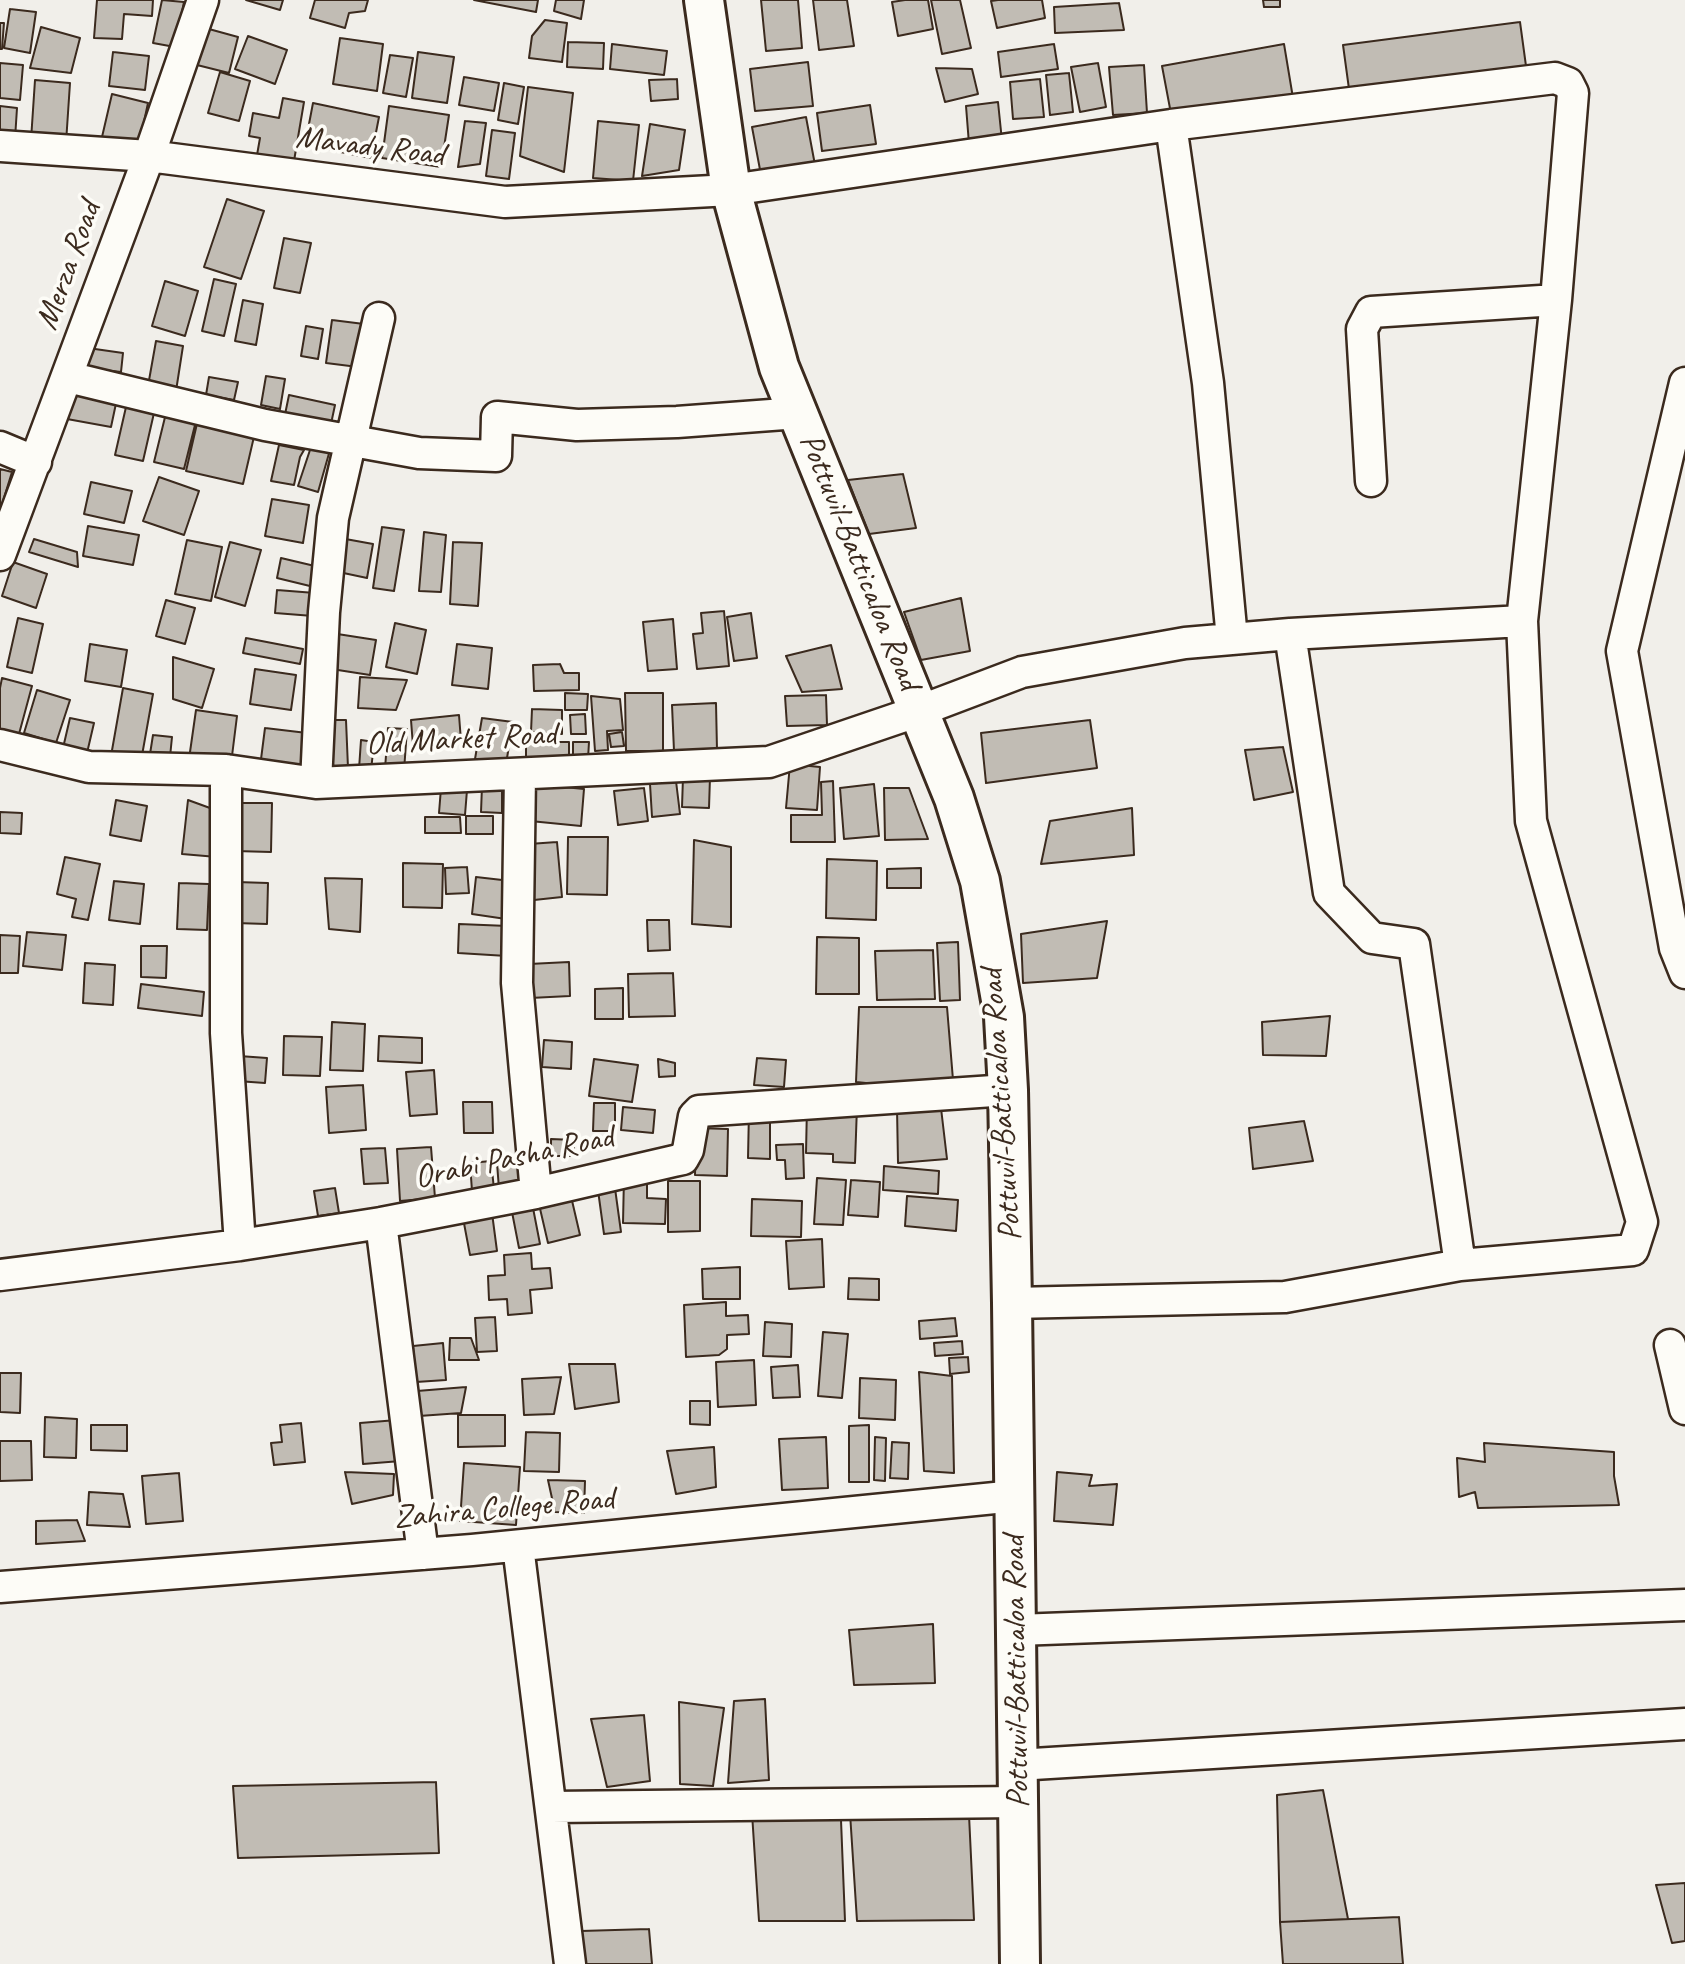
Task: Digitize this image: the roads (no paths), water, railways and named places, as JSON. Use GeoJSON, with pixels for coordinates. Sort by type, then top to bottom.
{"type":"FeatureCollection","features":[{"type":"Feature","properties":{"kind":"highway","name":"Pottuvil-Batticaloa Road"},"geometry":{"type":"LineString","coordinates":[[704,0],[731,190],[779,367],[954,798],[980,881],[1003,1017],[1008,1090],[1012,1303],[1020,1964]]}},
{"type":"Feature","properties":{"kind":"street","name":"Merza Road"},"geometry":{"type":"LineString","coordinates":[[0,555],[149,156],[203,0]]}},
{"type":"Feature","properties":{"kind":"street","name":"Mavady Road"},"geometry":{"type":"LineString","coordinates":[[0,146],[149,156],[505,202],[731,190],[1171,125],[1555,78],[1568,83],[1573,93],[1556,300],[1522,621],[1531,821],[1642,1222],[1633,1250],[1461,1265]]}},
{"type":"Feature","properties":{"kind":"street"},"geometry":{"type":"LineString","coordinates":[[1171,125],[1208,383],[1232,639]]}},
{"type":"Feature","properties":{"kind":"street"},"geometry":{"type":"LineString","coordinates":[[1371,481],[1362,329],[1371,312],[1556,300]]}},
{"type":"Feature","properties":{"kind":"street"},"geometry":{"type":"LineString","coordinates":[[316,783],[326,585],[333,518],[379,318]]}},
{"type":"Feature","properties":{"kind":"street"},"geometry":{"type":"LineString","coordinates":[[68,377],[265,425],[419,453],[496,456],[497,417],[578,425],[677,422],[798,413]]}},
{"type":"Feature","properties":{"kind":"street"},"geometry":{"type":"LineString","coordinates":[[1685,383],[1622,651],[1675,948],[1685,973]]}},
{"type":"Feature","properties":{"kind":"street"},"geometry":{"type":"LineString","coordinates":[[0,447],[36,462]]}},
{"type":"Feature","properties":{"kind":"street","name":"Old Market Road"},"geometry":{"type":"LineString","coordinates":[[0,745],[89,767],[226,770],[316,783],[769,762],[1022,672],[1185,643],[1290,634],[1522,621]]}},
{"type":"Feature","properties":{"kind":"street"},"geometry":{"type":"LineString","coordinates":[[1012,1303],[1285,1297],[1461,1265],[1414,944],[1372,938],[1329,892],[1290,634]]}},
{"type":"Feature","properties":{"kind":"street"},"geometry":{"type":"LineString","coordinates":[[226,770],[226,1033],[240,1245]]}},
{"type":"Feature","properties":{"kind":"street"},"geometry":{"type":"LineString","coordinates":[[520,775],[517,983],[536,1193]]}},
{"type":"Feature","properties":{"kind":"street","name":"Orabi Pasha Road"},"geometry":{"type":"LineString","coordinates":[[0,1275],[240,1245],[381,1223],[536,1193],[683,1159],[688,1150],[694,1116],[699,1111],[1008,1090]]}},
{"type":"Feature","properties":{"kind":"street"},"geometry":{"type":"LineString","coordinates":[[381,1223],[423,1554]]}},
{"type":"Feature","properties":{"kind":"street"},"geometry":{"type":"LineString","coordinates":[[1671,1345],[1685,1409]]}},
{"type":"Feature","properties":{"kind":"street","name":"Zahira College Road"},"geometry":{"type":"LineString","coordinates":[[0,1587],[518,1546],[1015,1496]]}},
{"type":"Feature","properties":{"kind":"street"},"geometry":{"type":"LineString","coordinates":[[518,1546],[570,1964]]}},
{"type":"Feature","properties":{"kind":"street"},"geometry":{"type":"LineString","coordinates":[[1017,1630],[1685,1605]]}},
{"type":"Feature","properties":{"kind":"street"},"geometry":{"type":"LineString","coordinates":[[1017,1765],[1685,1724]]}},
{"type":"Feature","properties":{"kind":"street"},"geometry":{"type":"LineString","coordinates":[[552,1807],[1018,1802]]}}]}
